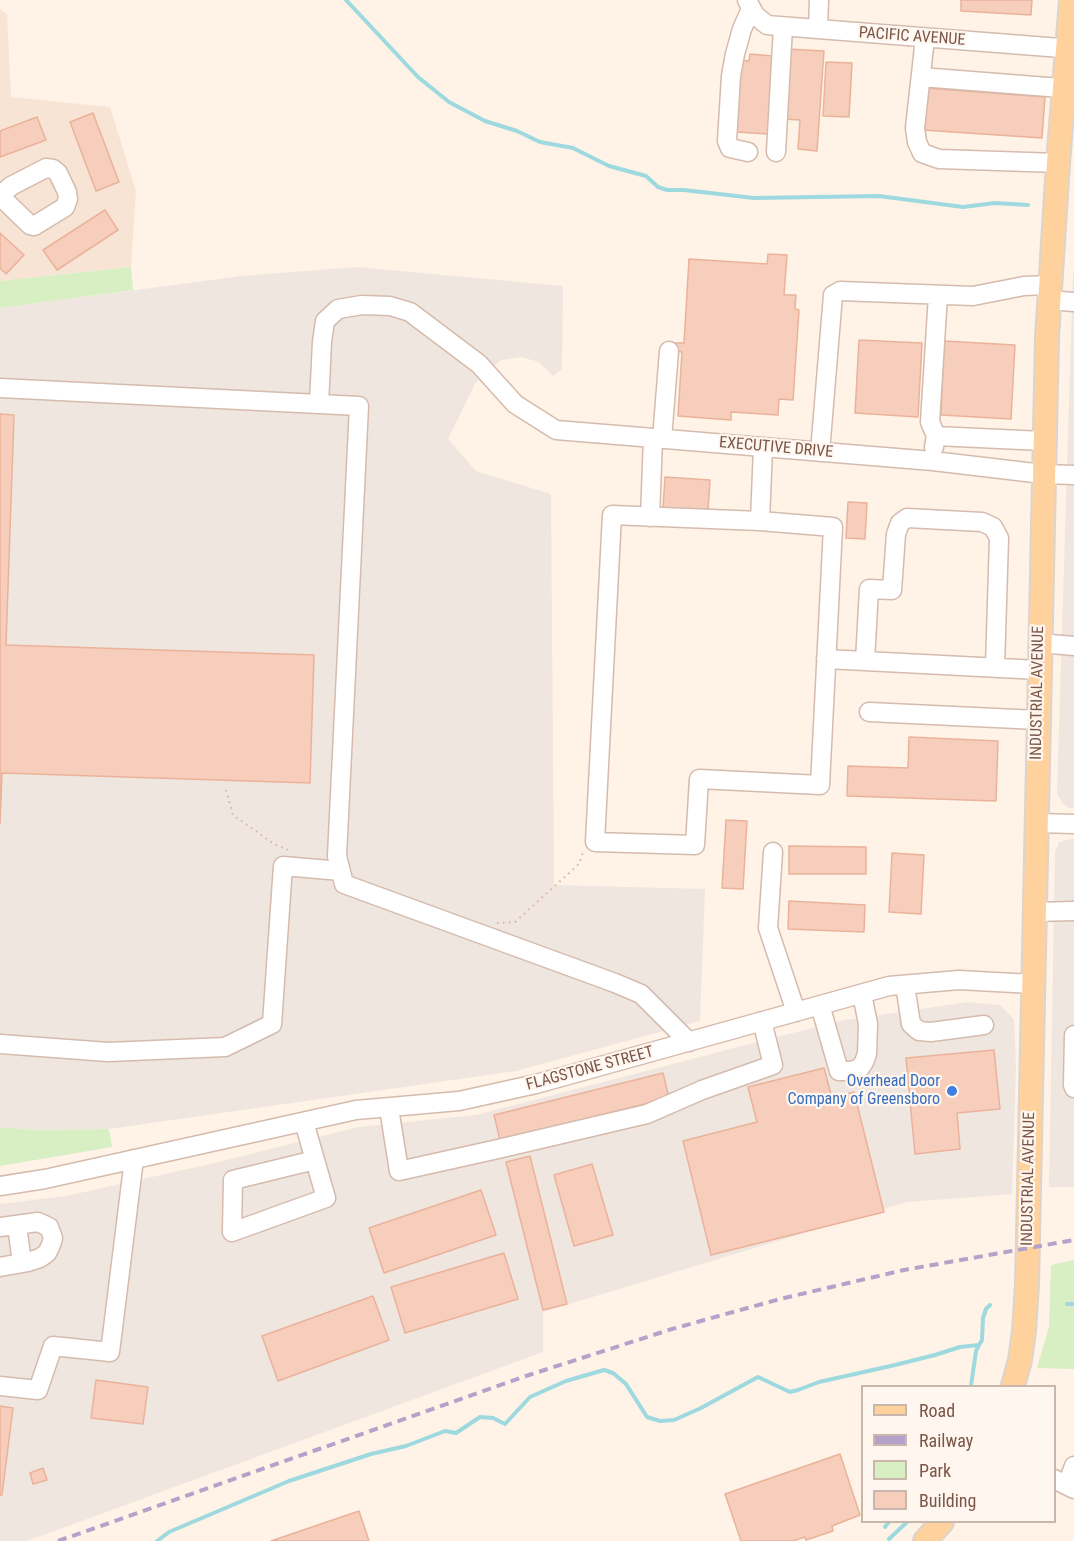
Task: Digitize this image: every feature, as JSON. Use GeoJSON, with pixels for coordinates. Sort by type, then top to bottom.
{"type":"FeatureCollection","features":[{"type":"Feature","properties":{"kind":"main road","name":"INDUSTRIAL AVENUE"},"geometry":{"type":"LineString","coordinates":[[1013,1385],[1020,1360],[1026,1310],[1043,441],[1049,293],[1058,163],[1069,88],[1071,0]]}},
{"type":"Feature","properties":{"kind":"main road"},"geometry":{"type":"LineString","coordinates":[[924,1541],[940,1523]]}},
{"type":"Feature","properties":{"kind":"street"},"geometry":{"type":"LineString","coordinates":[[818,29],[819,0]]}},
{"type":"Feature","properties":{"kind":"street"},"geometry":{"type":"LineString","coordinates":[[748,152],[730,148],[727,141],[731,76],[742,29],[751,8]]}},
{"type":"Feature","properties":{"kind":"street","name":"PACIFIC AVENUE"},"geometry":{"type":"LineString","coordinates":[[751,8],[767,25],[1070,49]]}},
{"type":"Feature","properties":{"kind":"street"},"geometry":{"type":"LineString","coordinates":[[776,152],[783,27]]}},
{"type":"Feature","properties":{"kind":"street"},"geometry":{"type":"LineString","coordinates":[[925,38],[915,128],[917,142],[922,153],[939,159],[1058,163]]}},
{"type":"Feature","properties":{"kind":"street"},"geometry":{"type":"LineString","coordinates":[[921,77],[1069,88]]}},
{"type":"Feature","properties":{"kind":"street"},"geometry":{"type":"LineString","coordinates":[[820,452],[833,295],[840,291],[973,296],[1024,286],[1074,302]]}},
{"type":"Feature","properties":{"kind":"street"},"geometry":{"type":"LineString","coordinates":[[933,461],[936,436],[930,422],[938,295]]}},
{"type":"Feature","properties":{"kind":"street","name":"EXECUTIVE DRIVE"},"geometry":{"type":"LineString","coordinates":[[319,404],[325,321],[338,309],[362,305],[390,306],[410,312],[479,364],[515,404],[556,430],[1074,475]]}},
{"type":"Feature","properties":{"kind":"street"},"geometry":{"type":"LineString","coordinates":[[650,517],[657,439],[669,351]]}},
{"type":"Feature","properties":{"kind":"street"},"geometry":{"type":"LineString","coordinates":[[0,388],[359,406],[337,856],[344,884],[640,994],[689,1042]]}},
{"type":"Feature","properties":{"kind":"street"},"geometry":{"type":"LineString","coordinates":[[936,436],[1043,441]]}},
{"type":"Feature","properties":{"kind":"street"},"geometry":{"type":"LineString","coordinates":[[760,521],[763,447]]}},
{"type":"Feature","properties":{"kind":"street"},"geometry":{"type":"LineString","coordinates":[[612,515],[650,517],[760,521],[834,527],[820,785],[699,779],[695,845],[595,842],[612,515]]}},
{"type":"Feature","properties":{"kind":"street"},"geometry":{"type":"LineString","coordinates":[[865,661],[869,589],[892,590],[896,534],[900,523],[907,518],[982,522],[993,528],[999,538],[995,668]]}},
{"type":"Feature","properties":{"kind":"street"},"geometry":{"type":"LineString","coordinates":[[1040,643],[1074,646]]}},
{"type":"Feature","properties":{"kind":"street"},"geometry":{"type":"LineString","coordinates":[[826,659],[1039,670]]}},
{"type":"Feature","properties":{"kind":"street"},"geometry":{"type":"LineString","coordinates":[[869,712],[1038,720]]}},
{"type":"Feature","properties":{"kind":"street"},"geometry":{"type":"LineString","coordinates":[[1036,824],[1074,824]]}},
{"type":"Feature","properties":{"kind":"street"},"geometry":{"type":"LineString","coordinates":[[773,852],[768,928],[796,1012]]}},
{"type":"Feature","properties":{"kind":"street"},"geometry":{"type":"LineString","coordinates":[[0,1044],[108,1052],[225,1047],[272,1024],[283,866],[341,871]]}},
{"type":"Feature","properties":{"kind":"street"},"geometry":{"type":"LineString","coordinates":[[1035,912],[1074,911]]}},
{"type":"Feature","properties":{"kind":"street","name":"FLAGSTONE STREET"},"geometry":{"type":"LineString","coordinates":[[0,1186],[45,1179],[356,1110],[459,1101],[492,1094],[536,1084],[889,986],[959,980],[1032,984]]}},
{"type":"Feature","properties":{"kind":"street"},"geometry":{"type":"LineString","coordinates":[[905,985],[911,1023],[919,1031],[931,1032],[984,1025]]}},
{"type":"Feature","properties":{"kind":"street"},"geometry":{"type":"LineString","coordinates":[[820,1005],[839,1071],[851,1071],[860,1068],[867,1054],[868,1024],[862,994]]}},
{"type":"Feature","properties":{"kind":"street"},"geometry":{"type":"LineString","coordinates":[[389,1108],[399,1171],[498,1149],[647,1114],[702,1090],[773,1065],[762,1021]]}},
{"type":"Feature","properties":{"kind":"street"},"geometry":{"type":"LineString","coordinates":[[1074,1035],[1074,1088]]}},
{"type":"Feature","properties":{"kind":"street"},"geometry":{"type":"LineString","coordinates":[[304,1122],[326,1197],[232,1232],[234,1180],[315,1160]]}},
{"type":"Feature","properties":{"kind":"street"},"geometry":{"type":"LineString","coordinates":[[0,1386],[38,1390],[53,1346],[110,1352],[139,1158]]}},
{"type":"Feature","properties":{"kind":"street"},"geometry":{"type":"LineString","coordinates":[[0,1267],[21,1263],[40,1258],[47,1253],[53,1238],[49,1227],[43,1223],[8,1226],[21,1263]]}},
{"type":"Feature","properties":{"kind":"street"},"geometry":{"type":"LineString","coordinates":[[1065,1484],[1074,1466]]}},
{"type":"Feature","properties":{"kind":"path"},"geometry":{"type":"LineString","coordinates":[[226,790],[233,815],[274,844],[296,852]]}},
{"type":"Feature","properties":{"kind":"path"},"geometry":{"type":"LineString","coordinates":[[497,923],[515,922],[579,864],[585,847]]}},
{"type":"Feature","properties":{"kind":"shaded area"},"geometry":{"type":"Polygon","coordinates":[[[0,9],[7,14],[11,97],[110,107],[136,191],[131,267],[0,281],[0,9]]]}},
{"type":"Feature","properties":{"kind":"shaded area"},"geometry":{"type":"Polygon","coordinates":[[[357,267],[563,286],[562,369],[553,376],[539,362],[521,357],[501,360],[476,382],[448,439],[476,471],[551,494],[554,885],[705,889],[700,1021],[516,1071],[109,1129],[34,1130],[0,1127],[0,308],[241,276],[357,267]]]}},
{"type":"Feature","properties":{"kind":"shaded area"},"geometry":{"type":"Polygon","coordinates":[[[1073,272],[1074,808],[1069,808],[1063,804],[1057,794],[1073,272]]]}},
{"type":"Feature","properties":{"kind":"shaded area"},"geometry":{"type":"Polygon","coordinates":[[[1074,839],[1074,1187],[1049,1187],[1055,853],[1059,842],[1074,839]]]}},
{"type":"Feature","properties":{"kind":"shaded area"},"geometry":{"type":"Polygon","coordinates":[[[968,1002],[1000,1005],[1014,1019],[1016,1068],[1012,1194],[907,1202],[543,1312],[543,1352],[27,1541],[0,1541],[0,1204],[66,1196],[215,1163],[358,1127],[476,1115],[839,1021],[968,1002]]]}},
{"type":"Feature","properties":{"kind":"green space"},"geometry":{"type":"Polygon","coordinates":[[[131,267],[133,290],[0,308],[0,281],[131,267]]]}},
{"type":"Feature","properties":{"kind":"green space"},"geometry":{"type":"Polygon","coordinates":[[[0,1127],[34,1130],[109,1129],[112,1147],[0,1166],[0,1127]]]}},
{"type":"Feature","properties":{"kind":"green space"},"geometry":{"type":"Polygon","coordinates":[[[1074,1260],[1074,1369],[1037,1368],[1049,1327],[1051,1265],[1074,1260]]]}},
{"type":"Feature","properties":{"kind":"building"},"geometry":{"type":"Polygon","coordinates":[[[961,0],[1032,0],[1031,15],[961,11],[961,0]]]}},
{"type":"Feature","properties":{"kind":"building"},"geometry":{"type":"Polygon","coordinates":[[[788,49],[824,51],[817,151],[798,149],[800,120],[783,119],[788,49]]]}},
{"type":"Feature","properties":{"kind":"building"},"geometry":{"type":"Polygon","coordinates":[[[750,54],[773,56],[768,134],[736,132],[740,60],[749,61],[750,54]]]}},
{"type":"Feature","properties":{"kind":"building"},"geometry":{"type":"Polygon","coordinates":[[[826,62],[852,63],[849,117],[823,116],[826,62]]]}},
{"type":"Feature","properties":{"kind":"building"},"geometry":{"type":"Polygon","coordinates":[[[926,88],[1045,97],[1042,138],[923,130],[926,88]]]}},
{"type":"Feature","properties":{"kind":"building"},"geometry":{"type":"Polygon","coordinates":[[[93,113],[119,182],[96,191],[70,122],[93,113]]]}},
{"type":"Feature","properties":{"kind":"building"},"geometry":{"type":"Polygon","coordinates":[[[37,117],[46,140],[0,157],[0,131],[37,117]]]}},
{"type":"Feature","properties":{"kind":"building"},"geometry":{"type":"Polygon","coordinates":[[[105,210],[118,230],[57,270],[43,250],[105,210]]]}},
{"type":"Feature","properties":{"kind":"building"},"geometry":{"type":"Polygon","coordinates":[[[0,233],[24,255],[6,274],[0,268],[0,233]]]}},
{"type":"Feature","properties":{"kind":"building"},"geometry":{"type":"Polygon","coordinates":[[[768,254],[787,255],[784,295],[796,295],[795,309],[799,310],[793,400],[779,399],[778,415],[731,412],[731,420],[678,416],[682,352],[674,351],[675,343],[684,343],[689,259],[767,264],[768,254]]]}},
{"type":"Feature","properties":{"kind":"building"},"geometry":{"type":"Polygon","coordinates":[[[859,340],[922,343],[918,417],[855,413],[859,340]]]}},
{"type":"Feature","properties":{"kind":"building"},"geometry":{"type":"Polygon","coordinates":[[[944,341],[1015,345],[1011,419],[941,415],[944,341]]]}},
{"type":"Feature","properties":{"kind":"building"},"geometry":{"type":"Polygon","coordinates":[[[0,414],[14,415],[6,645],[314,655],[310,783],[2,773],[0,824],[0,414]]]}},
{"type":"Feature","properties":{"kind":"building"},"geometry":{"type":"Polygon","coordinates":[[[665,477],[710,480],[708,511],[663,509],[665,477]]]}},
{"type":"Feature","properties":{"kind":"building"},"geometry":{"type":"Polygon","coordinates":[[[848,502],[867,503],[865,539],[846,538],[848,502]]]}},
{"type":"Feature","properties":{"kind":"building"},"geometry":{"type":"Polygon","coordinates":[[[909,737],[998,741],[996,801],[847,796],[848,766],[908,768],[909,737]]]}},
{"type":"Feature","properties":{"kind":"building"},"geometry":{"type":"Polygon","coordinates":[[[726,820],[747,821],[743,889],[722,888],[726,820]]]}},
{"type":"Feature","properties":{"kind":"building"},"geometry":{"type":"Polygon","coordinates":[[[789,846],[866,847],[866,874],[789,874],[789,846]]]}},
{"type":"Feature","properties":{"kind":"building"},"geometry":{"type":"Polygon","coordinates":[[[892,853],[924,855],[921,914],[889,912],[892,853]]]}},
{"type":"Feature","properties":{"kind":"building"},"geometry":{"type":"Polygon","coordinates":[[[789,901],[865,905],[864,932],[788,929],[789,901]]]}},
{"type":"Feature","properties":{"kind":"building"},"geometry":{"type":"Polygon","coordinates":[[[994,1050],[1000,1109],[957,1113],[960,1149],[915,1154],[906,1058],[994,1050]]]}},
{"type":"Feature","properties":{"kind":"building"},"geometry":{"type":"Polygon","coordinates":[[[824,1068],[832,1098],[854,1092],[884,1212],[711,1255],[683,1141],[757,1122],[748,1087],[824,1068]]]}},
{"type":"Feature","properties":{"kind":"building"},"geometry":{"type":"Polygon","coordinates":[[[663,1073],[669,1098],[500,1140],[494,1115],[663,1073]]]}},
{"type":"Feature","properties":{"kind":"building"},"geometry":{"type":"Polygon","coordinates":[[[530,1156],[567,1304],[543,1310],[506,1162],[530,1156]]]}},
{"type":"Feature","properties":{"kind":"building"},"geometry":{"type":"Polygon","coordinates":[[[592,1164],[613,1235],[574,1246],[554,1175],[592,1164]]]}},
{"type":"Feature","properties":{"kind":"building"},"geometry":{"type":"Polygon","coordinates":[[[481,1190],[496,1235],[384,1273],[369,1228],[481,1190]]]}},
{"type":"Feature","properties":{"kind":"building"},"geometry":{"type":"Polygon","coordinates":[[[504,1253],[518,1299],[405,1333],[391,1287],[504,1253]]]}},
{"type":"Feature","properties":{"kind":"building"},"geometry":{"type":"Polygon","coordinates":[[[373,1296],[389,1340],[278,1381],[262,1336],[373,1296]]]}},
{"type":"Feature","properties":{"kind":"building"},"geometry":{"type":"Polygon","coordinates":[[[96,1380],[148,1387],[143,1424],[91,1418],[96,1380]]]}},
{"type":"Feature","properties":{"kind":"building"},"geometry":{"type":"Polygon","coordinates":[[[0,1406],[13,1408],[2,1495],[0,1495],[0,1406]]]}},
{"type":"Feature","properties":{"kind":"building"},"geometry":{"type":"Polygon","coordinates":[[[840,1454],[860,1515],[832,1526],[833,1531],[806,1540],[805,1537],[793,1541],[741,1541],[725,1494],[840,1454]]]}},
{"type":"Feature","properties":{"kind":"building"},"geometry":{"type":"Polygon","coordinates":[[[43,1468],[47,1480],[33,1484],[30,1473],[43,1468]]]}},
{"type":"Feature","properties":{"kind":"building"},"geometry":{"type":"Polygon","coordinates":[[[359,1511],[369,1541],[271,1541],[359,1511]]]}},
{"type":"Feature","properties":{"kind":"waterway"},"geometry":{"type":"LineString","coordinates":[[346,0],[418,77],[449,102],[485,121],[517,131],[540,142],[573,148],[609,166],[646,176],[658,187],[667,190],[754,198],[879,196],[963,207],[995,203],[1028,205]]}},
{"type":"Feature","properties":{"kind":"waterway"},"geometry":{"type":"LineString","coordinates":[[1067,1304],[1074,1304]]}},
{"type":"Feature","properties":{"kind":"waterway"},"geometry":{"type":"LineString","coordinates":[[157,1541],[169,1532],[289,1481],[371,1454],[406,1446],[445,1431],[456,1433],[480,1417],[493,1418],[505,1424],[530,1397],[566,1381],[604,1370],[613,1373],[626,1384],[647,1417],[660,1421],[674,1420],[758,1377],[790,1392],[819,1382],[895,1365],[960,1347],[979,1345],[982,1340],[983,1318],[990,1305]]}},
{"type":"Feature","properties":{"kind":"waterway"},"geometry":{"type":"LineString","coordinates":[[971,1385],[979,1345]]}},
{"type":"Feature","properties":{"kind":"waterway"},"geometry":{"type":"LineString","coordinates":[[885,1527],[888,1523]]}},
{"type":"Feature","properties":{"kind":"waterway"},"geometry":{"type":"LineString","coordinates":[[889,1539],[906,1523]]}},
{"type":"Feature","properties":{"kind":"railway"},"geometry":{"type":"LineString","coordinates":[[58,1541],[529,1375],[672,1329],[780,1299],[904,1270],[1074,1240]]}},
{"type":"Feature","properties":{"kind":"place","name":"Overhead Door Company of Greensboro"},"geometry":{"type":"Point","coordinates":[952,1091]}}]}
